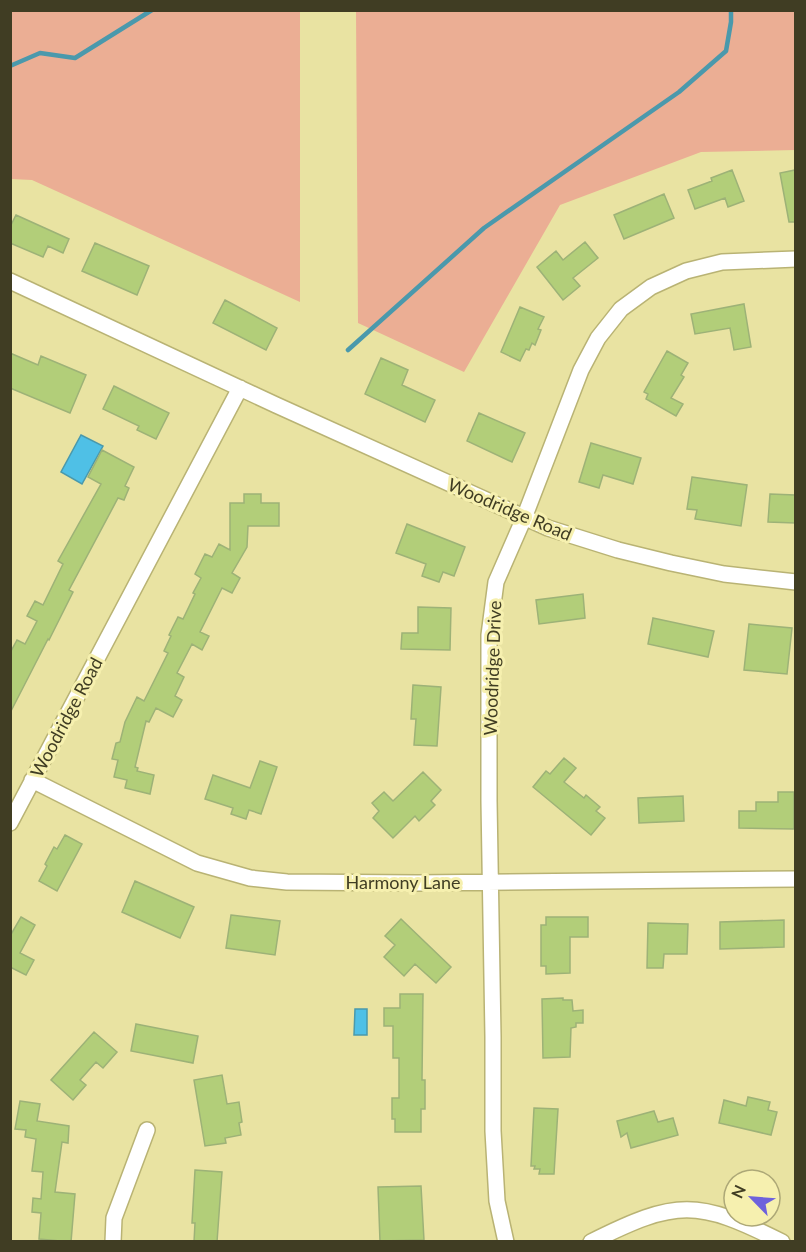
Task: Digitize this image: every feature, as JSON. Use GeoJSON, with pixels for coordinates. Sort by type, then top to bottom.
{"type":"FeatureCollection","features":[{"type":"Feature","properties":{"kind":"street","name":"Woodridge Drive"},"geometry":{"type":"LineString","coordinates":[[507,1242],[497,1201],[494,1166],[489,635],[496,582],[524,518],[581,370],[598,338],[621,309],[651,287],[686,271],[722,262],[795,259]]}},
{"type":"Feature","properties":{"kind":"street","name":"Woodridge Road"},"geometry":{"type":"LineString","coordinates":[[10,281],[524,518],[566,534],[671,563],[724,574],[795,582]]}},
{"type":"Feature","properties":{"kind":"street","name":"Woodridge Road"},"geometry":{"type":"LineString","coordinates":[[10,823],[240,388]]}},
{"type":"Feature","properties":{"kind":"street","name":"Harmony Lane"},"geometry":{"type":"LineString","coordinates":[[32,780],[197,863],[250,878],[287,882],[795,879]]}},
{"type":"Feature","properties":{"kind":"street"},"geometry":{"type":"LineString","coordinates":[[113,1242],[114,1218],[147,1130]]}},
{"type":"Feature","properties":{"kind":"street"},"geometry":{"type":"LineString","coordinates":[[591,1242],[643,1217],[661,1212],[690,1209],[718,1213],[782,1242]]}},
{"type":"Feature","properties":{"kind":"shaded area"},"geometry":{"type":"Polygon","coordinates":[[[10,11],[300,11],[300,302],[32,180],[11,179],[10,11]]]}},
{"type":"Feature","properties":{"kind":"shaded area"},"geometry":{"type":"Polygon","coordinates":[[[356,11],[795,11],[795,150],[701,152],[560,205],[464,372],[358,323],[356,11]]]}},
{"type":"Feature","properties":{"kind":"water"},"geometry":{"type":"Polygon","coordinates":[[[81,435],[103,446],[82,484],[61,472],[81,435]]]}},
{"type":"Feature","properties":{"kind":"water"},"geometry":{"type":"Polygon","coordinates":[[[355,1009],[367,1009],[367,1035],[354,1035],[355,1009]]]}},
{"type":"Feature","properties":{"kind":"building"},"geometry":{"type":"Polygon","coordinates":[[[732,170],[744,201],[728,207],[725,198],[695,209],[688,190],[732,170]]]}},
{"type":"Feature","properties":{"kind":"building"},"geometry":{"type":"Polygon","coordinates":[[[795,170],[795,222],[789,222],[780,173],[795,170]]]}},
{"type":"Feature","properties":{"kind":"building"},"geometry":{"type":"Polygon","coordinates":[[[664,194],[674,218],[624,239],[614,215],[664,194]]]}},
{"type":"Feature","properties":{"kind":"building"},"geometry":{"type":"Polygon","coordinates":[[[16,215],[69,239],[63,253],[48,246],[43,257],[10,243],[10,227],[16,215]]]}},
{"type":"Feature","properties":{"kind":"building"},"geometry":{"type":"Polygon","coordinates":[[[585,242],[598,258],[573,278],[580,286],[563,300],[537,267],[556,251],[563,260],[585,242]]]}},
{"type":"Feature","properties":{"kind":"building"},"geometry":{"type":"Polygon","coordinates":[[[95,243],[149,266],[137,295],[82,271],[95,243]]]}},
{"type":"Feature","properties":{"kind":"building"},"geometry":{"type":"Polygon","coordinates":[[[225,300],[277,328],[266,350],[213,323],[225,300]]]}},
{"type":"Feature","properties":{"kind":"building"},"geometry":{"type":"Polygon","coordinates":[[[744,304],[751,347],[734,350],[730,328],[695,334],[691,314],[744,304]]]}},
{"type":"Feature","properties":{"kind":"building"},"geometry":{"type":"Polygon","coordinates":[[[520,307],[544,317],[538,329],[541,330],[535,345],[532,343],[529,350],[526,349],[520,361],[501,352],[520,307]]]}},
{"type":"Feature","properties":{"kind":"building"},"geometry":{"type":"Polygon","coordinates":[[[667,351],[688,363],[681,375],[684,377],[671,398],[683,404],[676,416],[646,399],[648,394],[644,392],[667,351]]]}},
{"type":"Feature","properties":{"kind":"building"},"geometry":{"type":"Polygon","coordinates":[[[10,353],[38,365],[41,356],[86,375],[70,413],[10,388],[10,353]]]}},
{"type":"Feature","properties":{"kind":"building"},"geometry":{"type":"Polygon","coordinates":[[[381,358],[408,370],[402,385],[435,400],[425,422],[365,394],[381,358]]]}},
{"type":"Feature","properties":{"kind":"building"},"geometry":{"type":"Polygon","coordinates":[[[114,386],[169,413],[156,439],[137,430],[139,426],[103,409],[114,386]]]}},
{"type":"Feature","properties":{"kind":"building"},"geometry":{"type":"Polygon","coordinates":[[[479,413],[525,433],[512,462],[467,441],[479,413]]]}},
{"type":"Feature","properties":{"kind":"building"},"geometry":{"type":"Polygon","coordinates":[[[591,443],[641,458],[633,484],[603,475],[599,488],[579,482],[591,443]]]}},
{"type":"Feature","properties":{"kind":"building"},"geometry":{"type":"Polygon","coordinates":[[[102,450],[134,467],[125,486],[129,488],[124,500],[118,498],[69,590],[73,592],[10,713],[10,653],[17,640],[25,644],[37,621],[27,616],[35,601],[43,605],[63,564],[58,561],[101,484],[88,477],[102,450]]]}},
{"type":"Feature","properties":{"kind":"building"},"geometry":{"type":"Polygon","coordinates":[[[692,477],[747,485],[741,526],[695,519],[697,510],[687,509],[692,477]]]}},
{"type":"Feature","properties":{"kind":"building"},"geometry":{"type":"Polygon","coordinates":[[[244,494],[261,494],[261,503],[279,503],[279,526],[248,526],[247,547],[232,573],[240,578],[232,593],[222,588],[200,632],[209,636],[202,650],[192,644],[177,673],[184,677],[175,696],[182,700],[173,717],[156,708],[149,722],[146,721],[135,767],[138,768],[137,771],[154,775],[150,794],[125,788],[127,780],[114,777],[118,760],[112,759],[116,743],[120,742],[125,722],[137,697],[144,701],[168,653],[164,651],[171,636],[169,635],[178,617],[183,619],[195,594],[193,593],[201,578],[195,574],[205,554],[212,557],[219,544],[230,550],[230,503],[244,503],[244,494]]]}},
{"type":"Feature","properties":{"kind":"building"},"geometry":{"type":"Polygon","coordinates":[[[770,494],[795,495],[795,523],[768,522],[770,494]]]}},
{"type":"Feature","properties":{"kind":"building"},"geometry":{"type":"Polygon","coordinates":[[[407,524],[465,547],[454,576],[443,572],[439,582],[422,576],[426,564],[396,553],[407,524]]]}},
{"type":"Feature","properties":{"kind":"building"},"geometry":{"type":"Polygon","coordinates":[[[583,594],[585,618],[539,624],[536,600],[583,594]]]}},
{"type":"Feature","properties":{"kind":"building"},"geometry":{"type":"Polygon","coordinates":[[[418,607],[451,608],[450,650],[401,649],[402,633],[418,633],[418,607]]]}},
{"type":"Feature","properties":{"kind":"building"},"geometry":{"type":"Polygon","coordinates":[[[653,618],[714,631],[708,657],[648,644],[653,618]]]}},
{"type":"Feature","properties":{"kind":"building"},"geometry":{"type":"Polygon","coordinates":[[[749,624],[792,628],[787,674],[744,670],[749,624]]]}},
{"type":"Feature","properties":{"kind":"building"},"geometry":{"type":"Polygon","coordinates":[[[413,685],[441,687],[437,746],[414,745],[416,719],[411,719],[413,685]]]}},
{"type":"Feature","properties":{"kind":"building"},"geometry":{"type":"Polygon","coordinates":[[[564,758],[576,768],[564,782],[584,798],[586,795],[600,807],[596,811],[605,818],[591,835],[533,787],[546,771],[550,774],[564,758]]]}},
{"type":"Feature","properties":{"kind":"building"},"geometry":{"type":"Polygon","coordinates":[[[260,761],[277,767],[261,814],[249,810],[246,819],[231,814],[233,808],[205,799],[213,775],[250,788],[260,761]]]}},
{"type":"Feature","properties":{"kind":"building"},"geometry":{"type":"Polygon","coordinates":[[[423,772],[441,790],[431,801],[435,805],[419,821],[415,816],[393,838],[373,818],[379,811],[372,803],[384,792],[393,801],[423,772]]]}},
{"type":"Feature","properties":{"kind":"building"},"geometry":{"type":"Polygon","coordinates":[[[778,792],[794,792],[794,829],[739,828],[739,811],[756,811],[756,802],[778,802],[778,792]]]}},
{"type":"Feature","properties":{"kind":"building"},"geometry":{"type":"Polygon","coordinates":[[[683,796],[684,821],[639,823],[638,798],[683,796]]]}},
{"type":"Feature","properties":{"kind":"building"},"geometry":{"type":"Polygon","coordinates":[[[65,835],[82,844],[57,891],[39,881],[54,847],[57,849],[65,835]]]}},
{"type":"Feature","properties":{"kind":"building"},"geometry":{"type":"Polygon","coordinates":[[[135,881],[194,907],[180,938],[122,912],[135,881]]]}},
{"type":"Feature","properties":{"kind":"building"},"geometry":{"type":"Polygon","coordinates":[[[231,915],[280,921],[275,955],[226,948],[231,915]]]}},
{"type":"Feature","properties":{"kind":"building"},"geometry":{"type":"Polygon","coordinates":[[[21,917],[35,925],[20,953],[34,960],[26,975],[12,968],[10,970],[10,936],[21,917]]]}},
{"type":"Feature","properties":{"kind":"building"},"geometry":{"type":"Polygon","coordinates":[[[546,917],[588,917],[588,937],[570,937],[570,973],[546,974],[546,966],[541,966],[541,925],[546,925],[546,917]]]}},
{"type":"Feature","properties":{"kind":"building"},"geometry":{"type":"Polygon","coordinates":[[[401,919],[451,967],[436,983],[415,964],[404,976],[384,957],[395,945],[385,936],[401,919]]]}},
{"type":"Feature","properties":{"kind":"building"},"geometry":{"type":"Polygon","coordinates":[[[784,920],[784,947],[720,949],[720,922],[784,920]]]}},
{"type":"Feature","properties":{"kind":"building"},"geometry":{"type":"Polygon","coordinates":[[[648,923],[688,924],[687,954],[664,954],[663,968],[647,968],[648,923]]]}},
{"type":"Feature","properties":{"kind":"building"},"geometry":{"type":"Polygon","coordinates":[[[400,994],[423,994],[422,1080],[425,1080],[425,1109],[421,1109],[421,1132],[395,1132],[395,1119],[392,1119],[392,1098],[399,1098],[399,1058],[393,1058],[393,1026],[384,1026],[384,1008],[400,1008],[400,994]]]}},
{"type":"Feature","properties":{"kind":"building"},"geometry":{"type":"Polygon","coordinates":[[[563,998],[563,1000],[572,1000],[573,1011],[583,1010],[583,1023],[576,1023],[576,1027],[571,1028],[570,1057],[543,1058],[542,999],[563,998]]]}},
{"type":"Feature","properties":{"kind":"building"},"geometry":{"type":"Polygon","coordinates":[[[136,1024],[198,1036],[193,1063],[131,1051],[136,1024]]]}},
{"type":"Feature","properties":{"kind":"building"},"geometry":{"type":"Polygon","coordinates":[[[94,1032],[117,1052],[103,1068],[96,1062],[80,1080],[86,1085],[73,1100],[51,1080],[94,1032]]]}},
{"type":"Feature","properties":{"kind":"building"},"geometry":{"type":"Polygon","coordinates":[[[222,1075],[227,1104],[239,1102],[241,1135],[225,1138],[226,1143],[205,1146],[194,1080],[222,1075]]]}},
{"type":"Feature","properties":{"kind":"building"},"geometry":{"type":"Polygon","coordinates":[[[748,1097],[770,1102],[768,1110],[777,1112],[771,1135],[719,1123],[724,1100],[746,1106],[748,1097]]]}},
{"type":"Feature","properties":{"kind":"building"},"geometry":{"type":"Polygon","coordinates":[[[20,1101],[40,1104],[37,1121],[69,1126],[68,1143],[62,1142],[55,1192],[75,1194],[71,1242],[39,1239],[41,1213],[32,1212],[33,1198],[41,1199],[43,1172],[32,1171],[36,1139],[25,1137],[26,1130],[15,1129],[20,1101]]]}},
{"type":"Feature","properties":{"kind":"building"},"geometry":{"type":"Polygon","coordinates":[[[534,1108],[558,1109],[554,1174],[539,1174],[540,1169],[534,1169],[535,1166],[531,1166],[534,1108]]]}},
{"type":"Feature","properties":{"kind":"building"},"geometry":{"type":"Polygon","coordinates":[[[654,1111],[658,1122],[673,1118],[678,1135],[631,1148],[627,1133],[621,1137],[617,1121],[654,1111]]]}},
{"type":"Feature","properties":{"kind":"building"},"geometry":{"type":"Polygon","coordinates":[[[195,1170],[222,1172],[217,1242],[194,1242],[195,1223],[192,1223],[195,1170]]]}},
{"type":"Feature","properties":{"kind":"building"},"geometry":{"type":"Polygon","coordinates":[[[421,1186],[424,1240],[380,1241],[378,1187],[421,1186]]]}},
{"type":"Feature","properties":{"kind":"waterway"},"geometry":{"type":"LineString","coordinates":[[10,66],[40,53],[75,58],[152,10]]}},
{"type":"Feature","properties":{"kind":"waterway"},"geometry":{"type":"LineString","coordinates":[[348,350],[484,228],[679,92],[726,51],[731,10]]}}]}
